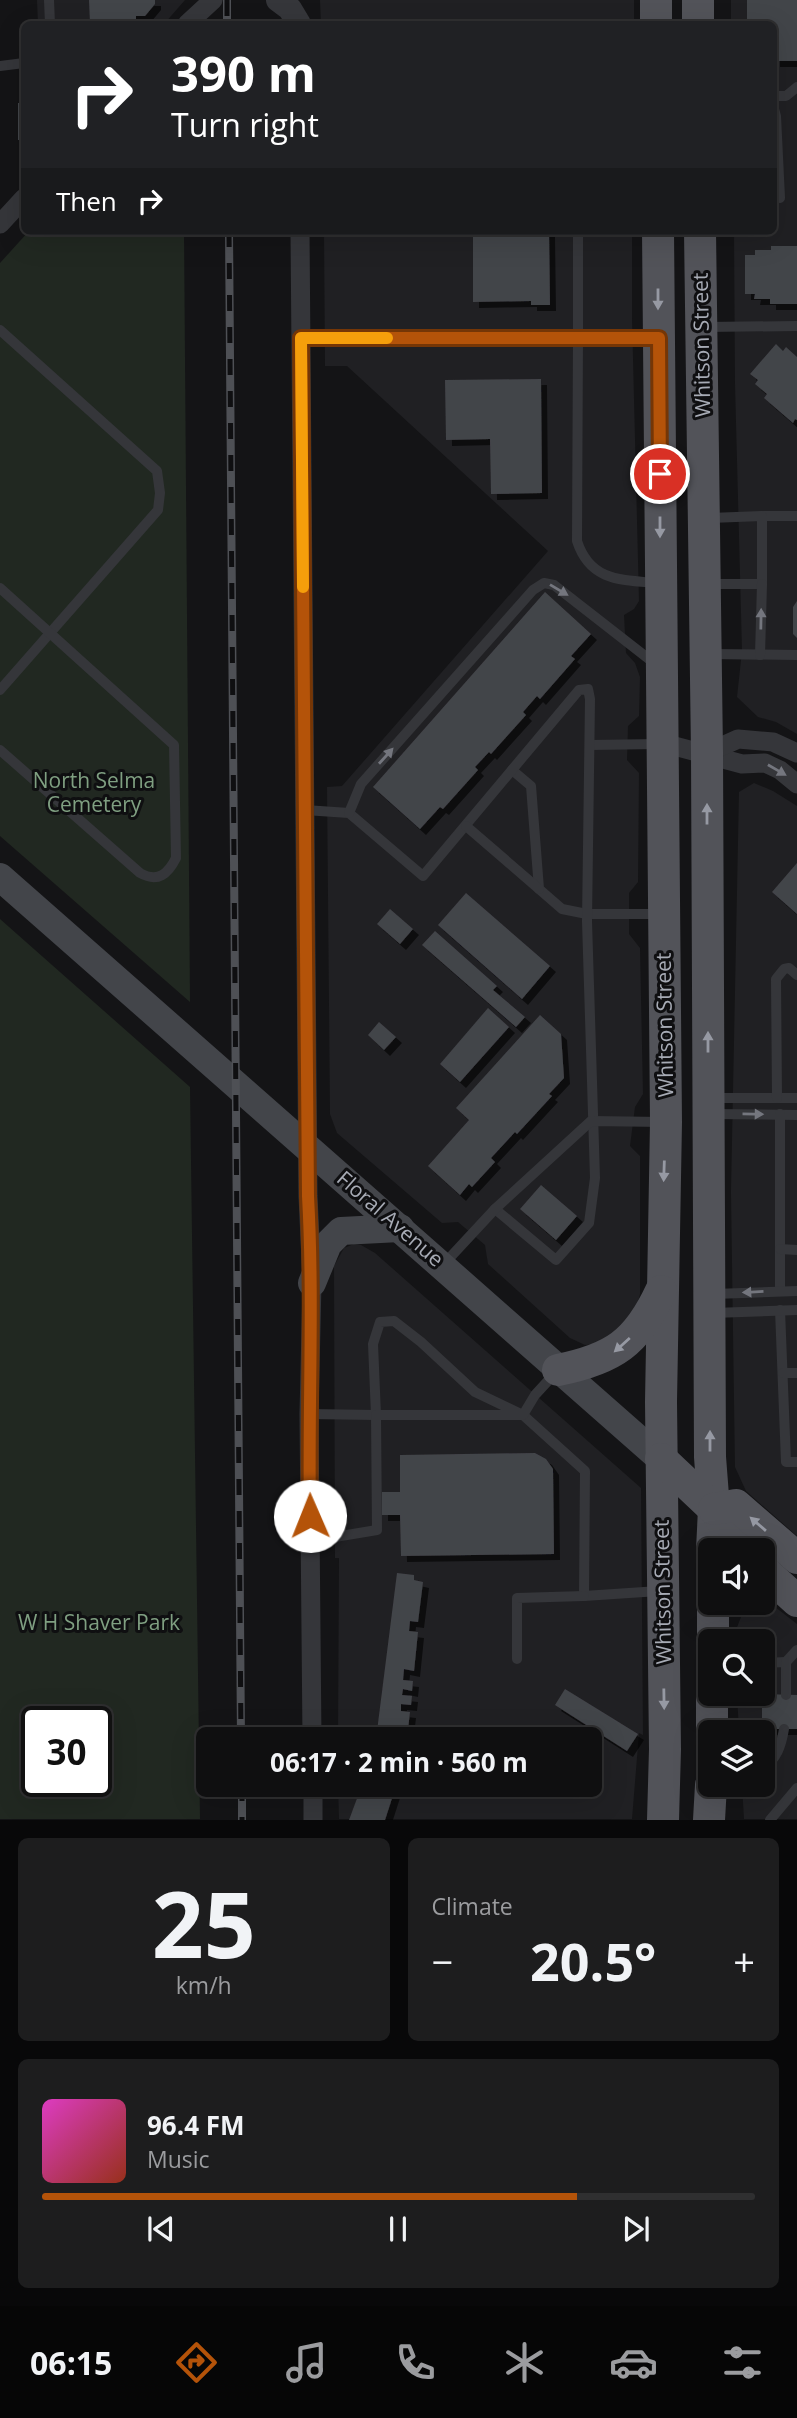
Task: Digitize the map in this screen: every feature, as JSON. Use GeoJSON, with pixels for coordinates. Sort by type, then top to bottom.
{"type":"FeatureCollection","features":[{"type":"Feature","properties":{"kind":"main road"},"geometry":{"type":"LineString","coordinates":[[656,0],[656,21]]}},
{"type":"Feature","properties":{"kind":"main road"},"geometry":{"type":"LineString","coordinates":[[698,0],[698,21]]}},
{"type":"Feature","properties":{"kind":"main road","name":"Whitson Street"},"geometry":{"type":"LineString","coordinates":[[658,235],[666,1122],[661,1290],[665,1749],[663,1819]]}},
{"type":"Feature","properties":{"kind":"main road","name":"Whitson Street"},"geometry":{"type":"LineString","coordinates":[[693,236],[702,327],[713,1538]]}},
{"type":"Feature","properties":{"kind":"main road"},"geometry":{"type":"LineString","coordinates":[[659,338],[672,340],[681,346],[684,362],[682,405],[687,485],[703,518]]}},
{"type":"Feature","properties":{"kind":"main road","name":"Floral Avenue"},"geometry":{"type":"LineString","coordinates":[[0,877],[661,1460],[714,1509],[733,1538]]}},
{"type":"Feature","properties":{"kind":"main road"},"geometry":{"type":"LineString","coordinates":[[664,929],[683,963],[685,1092],[695,1107],[708,1106]]}},
{"type":"Feature","properties":{"kind":"main road"},"geometry":{"type":"LineString","coordinates":[[666,1122],[691,1159],[691,1230],[699,1284],[709,1304]]}},
{"type":"Feature","properties":{"kind":"main road"},"geometry":{"type":"LineString","coordinates":[[312,1283],[328,1244],[341,1231],[400,1228]]}},
{"type":"Feature","properties":{"kind":"main road"},"geometry":{"type":"LineString","coordinates":[[558,1370],[592,1363],[620,1348],[649,1314],[661,1290]]}},
{"type":"Feature","properties":{"kind":"main road"},"geometry":{"type":"LineString","coordinates":[[714,1509],[736,1505],[797,1558]]}},
{"type":"Feature","properties":{"kind":"main road"},"geometry":{"type":"LineString","coordinates":[[775,1581],[797,1601]]}},
{"type":"Feature","properties":{"kind":"main road"},"geometry":{"type":"LineString","coordinates":[[775,1593],[797,1601]]}},
{"type":"Feature","properties":{"kind":"main road"},"geometry":{"type":"LineString","coordinates":[[709,1819],[710,1797]]}},
{"type":"Feature","properties":{"kind":"street"},"geometry":{"type":"LineString","coordinates":[[190,21],[213,0]]}},
{"type":"Feature","properties":{"kind":"street"},"geometry":{"type":"LineString","coordinates":[[278,0],[290,9],[297,21]]}},
{"type":"Feature","properties":{"kind":"street"},"geometry":{"type":"LineString","coordinates":[[299,0],[299,21]]}},
{"type":"Feature","properties":{"kind":"street"},"geometry":{"type":"LineString","coordinates":[[0,224],[21,201]]}},
{"type":"Feature","properties":{"kind":"street"},"geometry":{"type":"LineString","coordinates":[[300,235],[307,1149],[312,1283],[309,1415],[312,1727]]}},
{"type":"Feature","properties":{"kind":"street"},"geometry":{"type":"LineString","coordinates":[[707,753],[738,739],[773,742],[797,754]]}},
{"type":"Feature","properties":{"kind":"street"},"geometry":{"type":"LineString","coordinates":[[663,743],[742,764],[765,763],[797,784]]}},
{"type":"Feature","properties":{"kind":"street"},"geometry":{"type":"LineString","coordinates":[[313,1797],[313,1819]]}},
{"type":"Feature","properties":{"kind":"lane"},"geometry":{"type":"LineString","coordinates":[[49,0],[50,21]]}},
{"type":"Feature","properties":{"kind":"lane"},"geometry":{"type":"LineString","coordinates":[[0,66],[21,63]]}},
{"type":"Feature","properties":{"kind":"lane"},"geometry":{"type":"LineString","coordinates":[[777,96],[786,96],[797,87]]}},
{"type":"Feature","properties":{"kind":"lane"},"geometry":{"type":"LineString","coordinates":[[777,137],[780,198]]}},
{"type":"Feature","properties":{"kind":"lane"},"geometry":{"type":"LineString","coordinates":[[578,235],[577,541],[591,567],[600,574],[661,583]]}},
{"type":"Feature","properties":{"kind":"lane"},"geometry":{"type":"LineString","coordinates":[[702,327],[797,326]]}},
{"type":"Feature","properties":{"kind":"lane"},"geometry":{"type":"LineString","coordinates":[[0,330],[157,471],[160,493],[158,510],[0,690]]}},
{"type":"Feature","properties":{"kind":"lane"},"geometry":{"type":"LineString","coordinates":[[301,338],[659,338]]}},
{"type":"Feature","properties":{"kind":"lane"},"geometry":{"type":"LineString","coordinates":[[760,655],[762,516]]}},
{"type":"Feature","properties":{"kind":"lane"},"geometry":{"type":"LineString","coordinates":[[703,518],[797,516]]}},
{"type":"Feature","properties":{"kind":"lane"},"geometry":{"type":"LineString","coordinates":[[349,813],[360,784],[533,590],[544,583],[554,584],[662,669]]}},
{"type":"Feature","properties":{"kind":"lane"},"geometry":{"type":"LineString","coordinates":[[704,584],[762,584]]}},
{"type":"Feature","properties":{"kind":"lane"},"geometry":{"type":"LineString","coordinates":[[0,588],[174,745],[176,858],[170,870],[159,877],[150,878],[141,873],[0,750]]}},
{"type":"Feature","properties":{"kind":"lane"},"geometry":{"type":"LineString","coordinates":[[705,654],[797,656]]}},
{"type":"Feature","properties":{"kind":"lane"},"geometry":{"type":"LineString","coordinates":[[305,810],[349,813],[423,876],[579,690],[588,689],[590,745],[587,914],[594,1178],[589,1223],[556,1260],[495,1209]]}},
{"type":"Feature","properties":{"kind":"lane"},"geometry":{"type":"LineString","coordinates":[[590,745],[663,743]]}},
{"type":"Feature","properties":{"kind":"lane"},"geometry":{"type":"LineString","coordinates":[[512,770],[531,786],[539,889]]}},
{"type":"Feature","properties":{"kind":"lane"},"geometry":{"type":"LineString","coordinates":[[466,825],[562,909],[664,929]]}},
{"type":"Feature","properties":{"kind":"lane"},"geometry":{"type":"LineString","coordinates":[[777,1098],[776,979],[784,969],[789,968],[797,975]]}},
{"type":"Feature","properties":{"kind":"lane"},"geometry":{"type":"LineString","coordinates":[[708,1106],[797,1098]]}},
{"type":"Feature","properties":{"kind":"lane"},"geometry":{"type":"LineString","coordinates":[[708,1106],[797,1115]]}},
{"type":"Feature","properties":{"kind":"lane"},"geometry":{"type":"LineString","coordinates":[[780,1114],[780,1291]]}},
{"type":"Feature","properties":{"kind":"lane"},"geometry":{"type":"LineString","coordinates":[[443,1265],[495,1209],[591,1121],[666,1122]]}},
{"type":"Feature","properties":{"kind":"lane"},"geometry":{"type":"LineString","coordinates":[[780,1249],[797,1250]]}},
{"type":"Feature","properties":{"kind":"lane"},"geometry":{"type":"LineString","coordinates":[[709,1304],[780,1291],[797,1291]]}},
{"type":"Feature","properties":{"kind":"lane"},"geometry":{"type":"LineString","coordinates":[[709,1304],[797,1310]]}},
{"type":"Feature","properties":{"kind":"lane"},"geometry":{"type":"LineString","coordinates":[[780,1310],[786,1462],[797,1462]]}},
{"type":"Feature","properties":{"kind":"lane"},"geometry":{"type":"LineString","coordinates":[[311,1541],[377,1530],[373,1344],[380,1322],[394,1321],[475,1392],[523,1415],[585,1471],[584,1596]]}},
{"type":"Feature","properties":{"kind":"lane"},"geometry":{"type":"LineString","coordinates":[[523,1415],[558,1370]]}},
{"type":"Feature","properties":{"kind":"lane"},"geometry":{"type":"LineString","coordinates":[[783,1373],[797,1373]]}},
{"type":"Feature","properties":{"kind":"lane"},"geometry":{"type":"LineString","coordinates":[[309,1415],[523,1415]]}},
{"type":"Feature","properties":{"kind":"lane"},"geometry":{"type":"LineString","coordinates":[[517,1659],[517,1598],[663,1591]]}},
{"type":"Feature","properties":{"kind":"lane"},"geometry":{"type":"LineString","coordinates":[[786,1695],[786,1662],[797,1650]]}},
{"type":"Feature","properties":{"kind":"lane"},"geometry":{"type":"LineString","coordinates":[[775,1662],[786,1662]]}},
{"type":"Feature","properties":{"kind":"lane"},"geometry":{"type":"LineString","coordinates":[[775,1758],[782,1746],[784,1729]]}},
{"type":"Feature","properties":{"kind":"lane"},"geometry":{"type":"LineString","coordinates":[[770,1819],[797,1788]]}},
{"type":"Feature","properties":{"kind":"shaded area"},"geometry":{"type":"Polygon","coordinates":[[[37,0],[185,0],[167,21],[38,21],[37,0]]]}},
{"type":"Feature","properties":{"kind":"shaded area"},"geometry":{"type":"Polygon","coordinates":[[[320,0],[634,0],[634,21],[321,21],[320,0]]]}},
{"type":"Feature","properties":{"kind":"shaded area"},"geometry":{"type":"Polygon","coordinates":[[[731,0],[797,0],[797,734],[776,722],[758,717],[737,697],[742,651],[734,235],[777,235],[777,21],[731,21],[731,0]]]}},
{"type":"Feature","properties":{"kind":"shaded area"},"geometry":{"type":"Polygon","coordinates":[[[324,235],[632,235],[639,601],[634,609],[624,615],[626,653],[635,663],[640,677],[639,716],[628,726],[627,760],[639,773],[638,882],[629,893],[629,934],[640,948],[643,1094],[635,1107],[630,1146],[640,1156],[640,1294],[637,1306],[612,1338],[599,1344],[585,1345],[570,1338],[488,1264],[485,1245],[458,1222],[442,1223],[337,1133],[330,1114],[327,787],[342,786],[548,551],[347,366],[325,366],[324,235]]]}},
{"type":"Feature","properties":{"kind":"shaded area"},"geometry":{"type":"Polygon","coordinates":[[[754,783],[797,806],[797,1536],[746,1491],[735,1467],[731,1192],[739,792],[754,783]]]}},
{"type":"Feature","properties":{"kind":"shaded area"},"geometry":{"type":"Polygon","coordinates":[[[354,1244],[361,1245],[375,1253],[641,1488],[643,1735],[639,1733],[632,1819],[339,1819],[338,1797],[602,1797],[602,1727],[338,1727],[339,1558],[335,1558],[334,1266],[344,1248],[354,1244]]]}},
{"type":"Feature","properties":{"kind":"shaded area"},"geometry":{"type":"Polygon","coordinates":[[[775,1607],[797,1624],[797,1819],[744,1819],[743,1797],[775,1797],[775,1720],[738,1720],[738,1706],[775,1706],[775,1629],[736,1629],[741,1617],[775,1615],[775,1607]]]}},
{"type":"Feature","properties":{"kind":"green space","name":"North Selma Cemetery"},"geometry":{"type":"Polygon","coordinates":[[[25,235],[184,235],[190,1002],[0,836],[0,263],[25,235]]]}},
{"type":"Feature","properties":{"kind":"green space","name":"W H Shaver Park"},"geometry":{"type":"Polygon","coordinates":[[[0,919],[190,1087],[199,1727],[196,1727],[196,1797],[200,1797],[200,1819],[0,1819],[0,919]]]}},
{"type":"Feature","properties":{"kind":"building"},"geometry":{"type":"Polygon","coordinates":[[[89,0],[155,0],[155,4],[145,16],[136,16],[136,21],[90,21],[89,0]]]}},
{"type":"Feature","properties":{"kind":"building"},"geometry":{"type":"Polygon","coordinates":[[[747,0],[797,0],[797,61],[777,61],[777,21],[747,21],[747,0]]]}},
{"type":"Feature","properties":{"kind":"building"},"geometry":{"type":"Polygon","coordinates":[[[18,103],[21,103],[21,140],[18,140],[18,103]]]}},
{"type":"Feature","properties":{"kind":"building"},"geometry":{"type":"Polygon","coordinates":[[[473,235],[549,235],[550,305],[531,305],[531,301],[473,302],[473,235]]]}},
{"type":"Feature","properties":{"kind":"building"},"geometry":{"type":"Polygon","coordinates":[[[771,246],[797,246],[797,304],[770,304],[770,299],[754,299],[755,294],[745,294],[745,255],[755,255],[755,250],[771,250],[771,246]]]}},
{"type":"Feature","properties":{"kind":"building"},"geometry":{"type":"Polygon","coordinates":[[[776,344],[783,351],[786,347],[797,357],[797,420],[793,423],[764,398],[767,394],[755,384],[758,380],[750,374],[776,344]]]}},
{"type":"Feature","properties":{"kind":"building"},"geometry":{"type":"Polygon","coordinates":[[[541,379],[542,493],[491,494],[490,439],[446,440],[445,380],[541,379]]]}},
{"type":"Feature","properties":{"kind":"building"},"geometry":{"type":"Polygon","coordinates":[[[545,592],[591,634],[571,656],[575,659],[540,699],[537,696],[523,712],[526,715],[491,754],[489,752],[475,767],[478,770],[443,809],[440,807],[420,829],[373,787],[545,592]]]}},
{"type":"Feature","properties":{"kind":"building"},"geometry":{"type":"Polygon","coordinates":[[[797,601],[797,638],[793,634],[793,607],[797,601]]]}},
{"type":"Feature","properties":{"kind":"building"},"geometry":{"type":"Polygon","coordinates":[[[797,863],[797,914],[772,892],[797,863]]]}},
{"type":"Feature","properties":{"kind":"building"},"geometry":{"type":"Polygon","coordinates":[[[466,893],[550,966],[522,999],[438,925],[466,893]]]}},
{"type":"Feature","properties":{"kind":"building"},"geometry":{"type":"Polygon","coordinates":[[[390,909],[413,929],[400,944],[377,924],[390,909]]]}},
{"type":"Feature","properties":{"kind":"building"},"geometry":{"type":"Polygon","coordinates":[[[435,931],[497,986],[493,990],[525,1017],[516,1027],[422,945],[435,931]]]}},
{"type":"Feature","properties":{"kind":"building"},"geometry":{"type":"Polygon","coordinates":[[[488,1008],[509,1027],[460,1082],[440,1064],[488,1008]]]}},
{"type":"Feature","properties":{"kind":"building"},"geometry":{"type":"Polygon","coordinates":[[[540,1015],[561,1034],[564,1078],[549,1094],[552,1096],[491,1158],[495,1162],[472,1187],[469,1184],[460,1195],[428,1166],[469,1120],[456,1108],[540,1015]]]}},
{"type":"Feature","properties":{"kind":"building"},"geometry":{"type":"Polygon","coordinates":[[[379,1022],[396,1037],[384,1050],[368,1035],[379,1022]]]}},
{"type":"Feature","properties":{"kind":"building"},"geometry":{"type":"Polygon","coordinates":[[[541,1185],[577,1216],[556,1240],[520,1209],[541,1185]]]}},
{"type":"Feature","properties":{"kind":"building"},"geometry":{"type":"Polygon","coordinates":[[[535,1453],[546,1459],[553,1469],[554,1554],[401,1556],[400,1515],[382,1515],[382,1492],[400,1492],[400,1455],[535,1453]]]}},
{"type":"Feature","properties":{"kind":"building"},"geometry":{"type":"Polygon","coordinates":[[[397,1573],[414,1575],[414,1580],[423,1582],[418,1622],[410,1621],[409,1631],[418,1632],[414,1671],[404,1669],[403,1680],[413,1681],[412,1691],[403,1689],[402,1695],[412,1696],[411,1705],[401,1704],[401,1711],[410,1712],[408,1727],[378,1727],[397,1573]]]}},
{"type":"Feature","properties":{"kind":"building"},"geometry":{"type":"Polygon","coordinates":[[[565,1689],[638,1734],[627,1751],[602,1735],[602,1727],[589,1727],[555,1705],[565,1689]]]}},
{"type":"Feature","properties":{"kind":"building"},"geometry":{"type":"Polygon","coordinates":[[[775,1694],[797,1695],[797,1729],[775,1729],[775,1720],[762,1720],[762,1706],[775,1706],[775,1694]]]}},
{"type":"Feature","properties":{"kind":"building"},"geometry":{"type":"Polygon","coordinates":[[[358,1797],[392,1797],[385,1820],[349,1820],[358,1797]]]}},
{"type":"Feature","properties":{"kind":"railway"},"geometry":{"type":"LineString","coordinates":[[227,0],[227,21]]}},
{"type":"Feature","properties":{"kind":"railway"},"geometry":{"type":"LineString","coordinates":[[229,235],[241,1727]]}},
{"type":"Feature","properties":{"kind":"railway"},"geometry":{"type":"LineString","coordinates":[[242,1797],[242,1820]]}},
{"type":"Feature","properties":{"kind":"slow traffic"},"geometry":{"type":"LineString","coordinates":[[303,587],[301,338],[387,338]]}},
{"type":"Feature","properties":{"kind":"route"},"geometry":{"type":"LineString","coordinates":[[310,1516],[312,1283],[307,1149],[309,1111],[301,338],[659,338],[660,474]]}}]}
